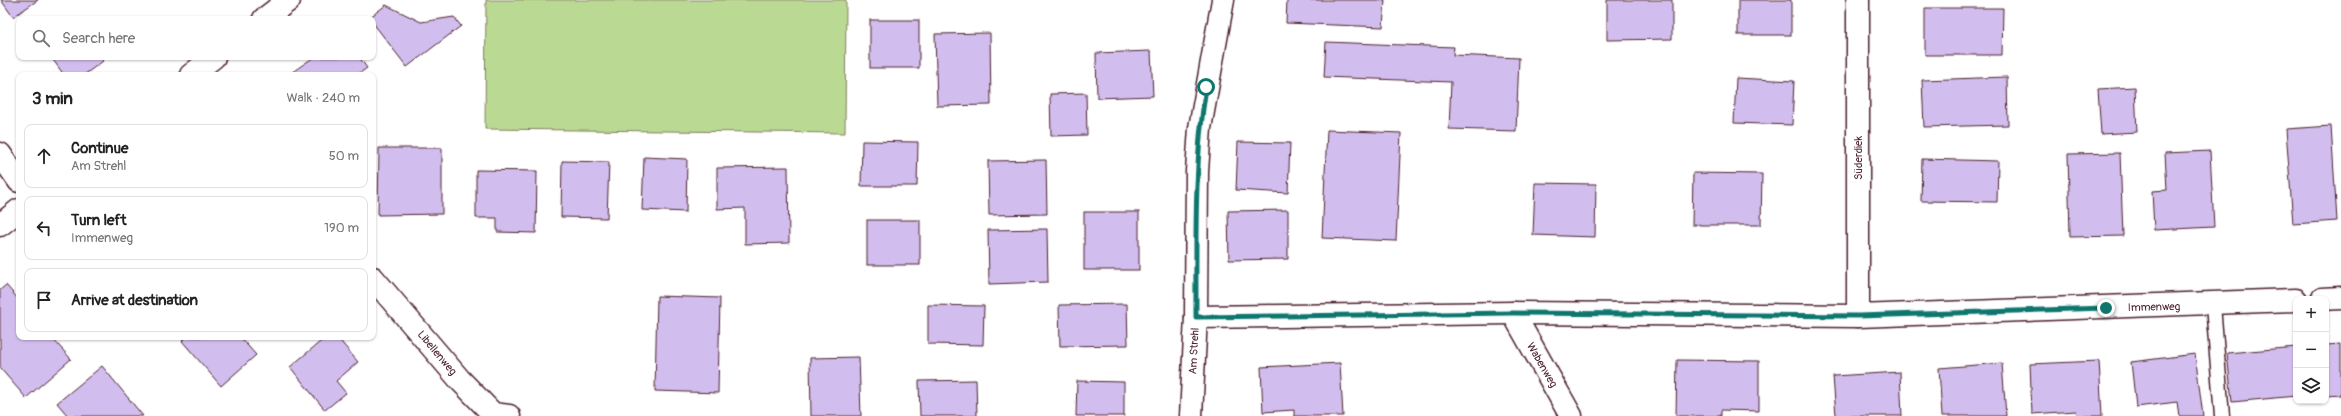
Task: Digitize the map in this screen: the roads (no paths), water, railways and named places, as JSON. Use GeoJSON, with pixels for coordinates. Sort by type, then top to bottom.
{"type":"FeatureCollection","features":[{"type":"Feature","properties":{"kind":"street"},"geometry":{"type":"LineString","coordinates":[[268,16],[290,0]]}},
{"type":"Feature","properties":{"kind":"street","name":"Am Strehl"},"geometry":{"type":"LineString","coordinates":[[1191,416],[1196,317],[1197,171],[1200,128],[1223,0]]}},
{"type":"Feature","properties":{"kind":"street","name":"Süderdiek"},"geometry":{"type":"LineString","coordinates":[[1858,0],[1858,316]]}},
{"type":"Feature","properties":{"kind":"street"},"geometry":{"type":"LineString","coordinates":[[198,72],[211,60]]}},
{"type":"Feature","properties":{"kind":"street"},"geometry":{"type":"LineString","coordinates":[[0,154],[16,177]]}},
{"type":"Feature","properties":{"kind":"street"},"geometry":{"type":"LineString","coordinates":[[0,225],[16,212]]}},
{"type":"Feature","properties":{"kind":"street","name":"Libellenweg"},"geometry":{"type":"LineString","coordinates":[[376,282],[460,380],[493,414],[509,416]]}},
{"type":"Feature","properties":{"kind":"street"},"geometry":{"type":"LineString","coordinates":[[2329,299],[2341,298]]}},
{"type":"Feature","properties":{"kind":"street","name":"Immenweg"},"geometry":{"type":"LineString","coordinates":[[1196,317],[1513,313],[1858,316],[2213,305],[2293,300]]}},
{"type":"Feature","properties":{"kind":"street","name":"Wabenweg"},"geometry":{"type":"LineString","coordinates":[[1513,313],[1571,416]]}},
{"type":"Feature","properties":{"kind":"lane"},"geometry":{"type":"LineString","coordinates":[[2213,305],[2222,416]]}}]}
